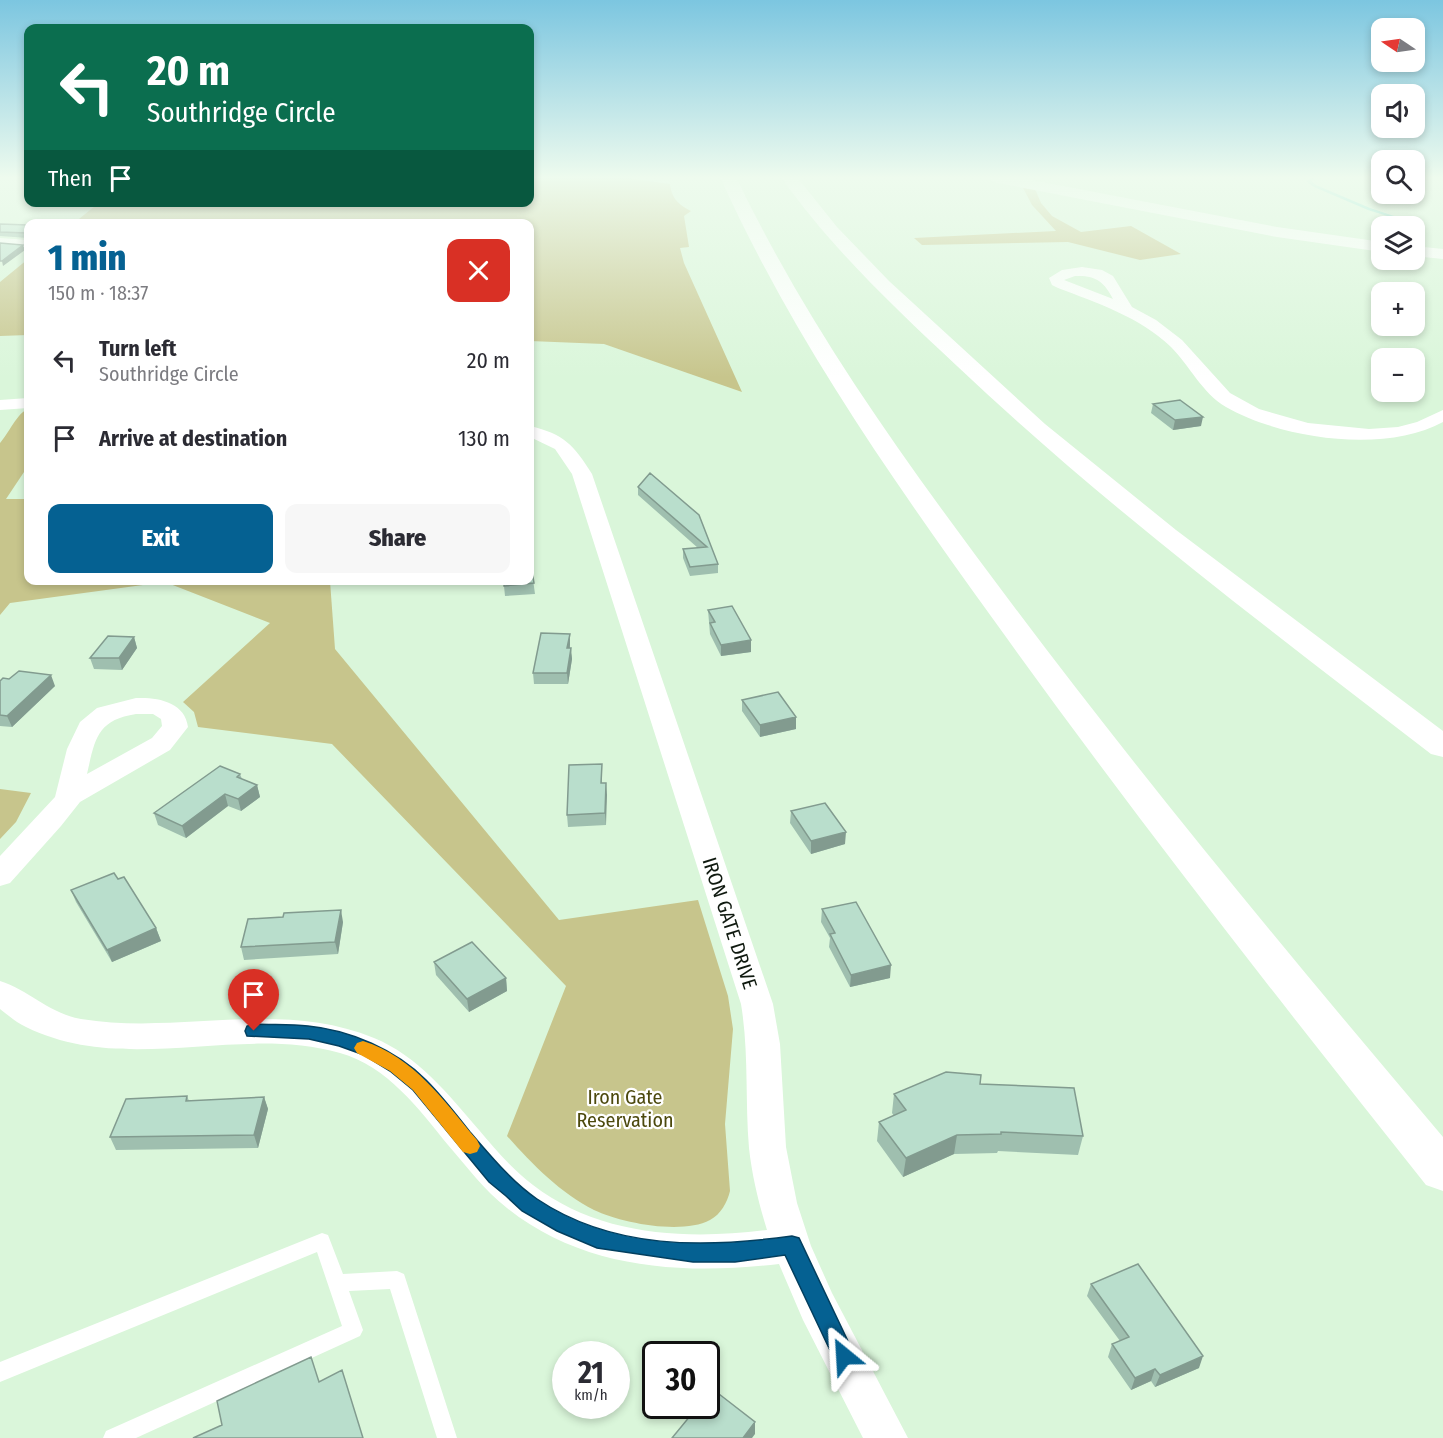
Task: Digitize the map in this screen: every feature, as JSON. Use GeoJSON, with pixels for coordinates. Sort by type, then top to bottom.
{"type":"FeatureCollection","features":[{"type":"Feature","properties":{"kind":"main road"},"geometry":{"type":"LineString","coordinates":[[759,244],[811,336],[907,481],[1072,706],[1220,898],[1443,1171]]}},
{"type":"Feature","properties":{"kind":"main road"},"geometry":{"type":"LineString","coordinates":[[843,244],[882,285],[1037,429],[1166,536],[1443,747]]}},
{"type":"Feature","properties":{"kind":"main road"},"geometry":{"type":"LineString","coordinates":[[1425,252],[1443,254]]}},
{"type":"Feature","properties":{"kind":"street"},"geometry":{"type":"LineString","coordinates":[[1125,308],[1173,340],[1193,360],[1220,394],[1260,416],[1318,430],[1370,434],[1414,429],[1427,425],[1443,415]]}},
{"type":"Feature","properties":{"kind":"street"},"geometry":{"type":"LineString","coordinates":[[0,421],[15,404]]}},
{"type":"Feature","properties":{"kind":"street","name":"IRON GATE DRIVE"},"geometry":{"type":"LineString","coordinates":[[534,432],[552,437],[567,449],[582,474],[744,964],[763,1030],[766,1126],[770,1166],[778,1205],[811,1291],[886,1438]]}},
{"type":"Feature","properties":{"kind":"street"},"geometry":{"type":"LineString","coordinates":[[0,876],[14,857],[55,816],[69,796]]}},
{"type":"Feature","properties":{"kind":"street"},"geometry":{"type":"LineString","coordinates":[[0,993],[17,1008],[42,1022],[72,1031],[107,1037],[276,1030],[309,1032],[341,1040],[370,1050],[397,1066],[419,1085],[496,1176],[530,1204],[565,1225],[604,1241],[693,1253],[735,1253],[792,1245]]}},
{"type":"Feature","properties":{"kind":"lane"},"geometry":{"type":"LineString","coordinates":[[0,1372],[322,1241],[353,1330],[113,1438]]}},
{"type":"Feature","properties":{"kind":"lane"},"geometry":{"type":"LineString","coordinates":[[336,1283],[398,1281],[447,1438]]}},
{"type":"Feature","properties":{"kind":"green space"},"geometry":{"type":"Polygon","coordinates":[[[534,244],[689,244],[689,247],[680,248],[684,263],[742,392],[604,344],[534,341],[534,244]]]}},
{"type":"Feature","properties":{"kind":"green space"},"geometry":{"type":"Polygon","coordinates":[[[1076,244],[1163,244],[1181,254],[1140,260],[1076,244]]]}},
{"type":"Feature","properties":{"kind":"green space"},"geometry":{"type":"Polygon","coordinates":[[[24,262],[24,335],[0,336],[0,282],[24,262]]]}},
{"type":"Feature","properties":{"kind":"green space","name":"Iron Gate Reservation"},"geometry":{"type":"Polygon","coordinates":[[[24,411],[24,472],[6,499],[24,499],[24,585],[143,585],[10,603],[0,615],[0,443],[24,411]]]}},
{"type":"Feature","properties":{"kind":"green space","name":"Iron Gate Reservation"},"geometry":{"type":"Polygon","coordinates":[[[173,585],[330,585],[335,649],[559,920],[698,900],[728,996],[733,1029],[725,1124],[730,1191],[717,1215],[710,1220],[684,1227],[635,1223],[594,1210],[558,1187],[536,1167],[507,1136],[566,986],[332,744],[198,727],[194,712],[183,702],[270,623],[173,585]]]}},
{"type":"Feature","properties":{"kind":"green space"},"geometry":{"type":"Polygon","coordinates":[[[0,789],[31,793],[16,822],[0,839],[0,789]]]}},
{"type":"Feature","properties":{"kind":"building"},"geometry":{"type":"Polygon","coordinates":[[[0,244],[23,245],[2,261],[0,261],[0,244]]]}},
{"type":"Feature","properties":{"kind":"building"},"geometry":{"type":"Polygon","coordinates":[[[1180,400],[1203,417],[1175,420],[1153,404],[1180,400]]]}},
{"type":"Feature","properties":{"kind":"building"},"geometry":{"type":"Polygon","coordinates":[[[650,473],[699,515],[718,564],[690,567],[683,549],[707,547],[638,487],[650,473]]]}},
{"type":"Feature","properties":{"kind":"building"},"geometry":{"type":"Polygon","coordinates":[[[732,606],[751,640],[721,645],[710,623],[715,622],[708,610],[732,606]]]}},
{"type":"Feature","properties":{"kind":"building"},"geometry":{"type":"Polygon","coordinates":[[[541,633],[570,634],[567,648],[571,648],[567,673],[533,673],[541,633]]]}},
{"type":"Feature","properties":{"kind":"building"},"geometry":{"type":"Polygon","coordinates":[[[108,636],[134,637],[119,658],[90,658],[108,636]]]}},
{"type":"Feature","properties":{"kind":"building"},"geometry":{"type":"Polygon","coordinates":[[[19,671],[51,675],[7,716],[0,715],[0,681],[3,678],[9,679],[19,671]]]}},
{"type":"Feature","properties":{"kind":"building"},"geometry":{"type":"Polygon","coordinates":[[[778,692],[796,717],[760,725],[742,700],[778,692]]]}},
{"type":"Feature","properties":{"kind":"building"},"geometry":{"type":"Polygon","coordinates":[[[602,764],[601,783],[606,783],[605,813],[567,815],[569,765],[602,764]]]}},
{"type":"Feature","properties":{"kind":"building"},"geometry":{"type":"Polygon","coordinates":[[[220,766],[240,774],[237,777],[257,785],[238,799],[225,794],[182,826],[154,813],[220,766]]]}},
{"type":"Feature","properties":{"kind":"building"},"geometry":{"type":"Polygon","coordinates":[[[825,803],[846,832],[811,841],[791,811],[825,803]]]}},
{"type":"Feature","properties":{"kind":"building"},"geometry":{"type":"Polygon","coordinates":[[[114,873],[118,879],[124,877],[156,928],[107,950],[71,890],[114,873]]]}},
{"type":"Feature","properties":{"kind":"building"},"geometry":{"type":"Polygon","coordinates":[[[856,902],[891,965],[851,975],[830,934],[835,933],[822,909],[856,902]]]}},
{"type":"Feature","properties":{"kind":"building"},"geometry":{"type":"Polygon","coordinates":[[[341,910],[335,942],[241,947],[248,919],[283,917],[284,913],[341,910]]]}},
{"type":"Feature","properties":{"kind":"building"},"geometry":{"type":"Polygon","coordinates":[[[472,942],[506,978],[467,999],[434,962],[472,942]]]}},
{"type":"Feature","properties":{"kind":"building"},"geometry":{"type":"Polygon","coordinates":[[[946,1072],[981,1075],[980,1084],[1074,1088],[1083,1136],[1001,1132],[1001,1134],[957,1135],[906,1158],[879,1122],[906,1110],[894,1094],[946,1072]]]}},
{"type":"Feature","properties":{"kind":"building"},"geometry":{"type":"Polygon","coordinates":[[[187,1096],[186,1101],[264,1097],[254,1135],[110,1137],[126,1099],[187,1096]]]}},
{"type":"Feature","properties":{"kind":"building"},"geometry":{"type":"Polygon","coordinates":[[[1138,1264],[1203,1356],[1160,1375],[1155,1369],[1135,1378],[1112,1344],[1129,1337],[1091,1284],[1138,1264]]]}},
{"type":"Feature","properties":{"kind":"building"},"geometry":{"type":"Polygon","coordinates":[[[311,1357],[319,1382],[342,1370],[363,1438],[193,1438],[222,1425],[217,1401],[311,1357]]]}},
{"type":"Feature","properties":{"kind":"building"},"geometry":{"type":"Polygon","coordinates":[[[720,1395],[755,1422],[743,1438],[672,1438],[688,1419],[720,1419],[720,1395]]]}},
{"type":"Feature","properties":{"kind":"slow traffic"},"geometry":{"type":"LineString","coordinates":[[363,1048],[397,1066],[419,1085],[470,1146]]}},
{"type":"Feature","properties":{"kind":"route"},"geometry":{"type":"LineString","coordinates":[[254,1031],[309,1032],[370,1050],[397,1066],[419,1085],[496,1176],[530,1204],[565,1225],[604,1241],[693,1253],[735,1253],[792,1245],[811,1291],[844,1356]]}}]}
